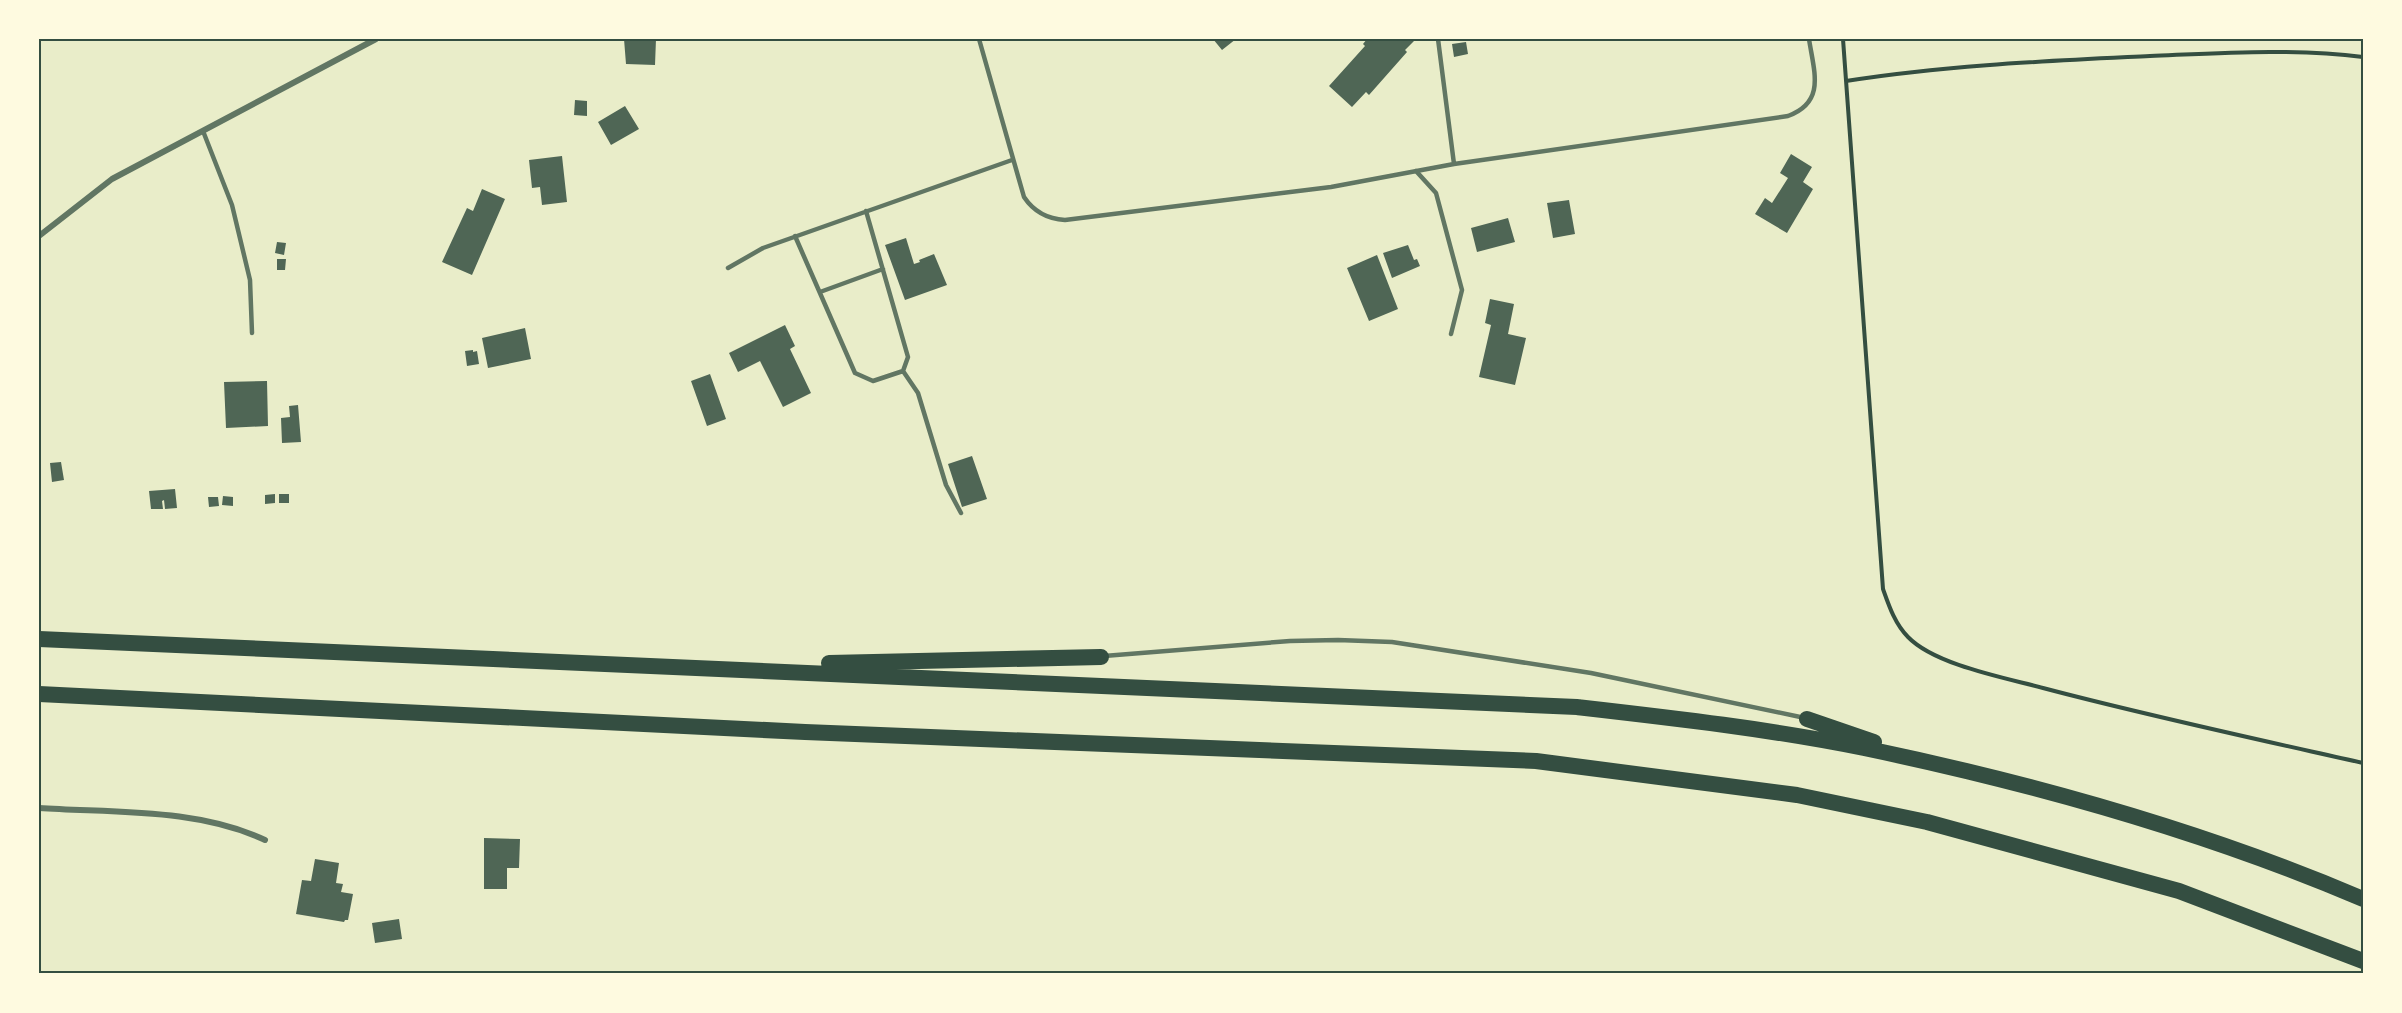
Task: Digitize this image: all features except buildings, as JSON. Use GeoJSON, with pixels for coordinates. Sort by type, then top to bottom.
{"type":"FeatureCollection","features":[{"type":"Feature","properties":{"kind":"highway"},"geometry":{"type":"LineString","coordinates":[[39,639],[1577,707],[1740,728],[1863,748],[1952,768],[2078,801],[2203,839],[2322,881],[2363,899]]}},
{"type":"Feature","properties":{"kind":"highway"},"geometry":{"type":"LineString","coordinates":[[665,667],[1101,657]]}},
{"type":"Feature","properties":{"kind":"highway"},"geometry":{"type":"LineString","coordinates":[[39,694],[805,732],[1536,761],[1797,795],[1927,822],[2179,891],[2363,961]]}},
{"type":"Feature","properties":{"kind":"highway"},"geometry":{"type":"LineString","coordinates":[[1807,719],[1952,768]]}},
{"type":"Feature","properties":{"kind":"street"},"geometry":{"type":"LineString","coordinates":[[39,236],[112,179],[376,39]]}},
{"type":"Feature","properties":{"kind":"street"},"geometry":{"type":"LineString","coordinates":[[39,808],[173,816],[242,830],[265,840]]}},
{"type":"Feature","properties":{"kind":"lane"},"geometry":{"type":"LineString","coordinates":[[979,39],[1024,197],[1031,207],[1052,219],[1065,220],[1331,187],[1454,164],[1788,116],[1800,112],[1813,96],[1815,86],[1809,39]]}},
{"type":"Feature","properties":{"kind":"lane"},"geometry":{"type":"LineString","coordinates":[[1438,39],[1454,164]]}},
{"type":"Feature","properties":{"kind":"lane"},"geometry":{"type":"LineString","coordinates":[[203,131],[232,205],[250,280],[252,333]]}},
{"type":"Feature","properties":{"kind":"lane"},"geometry":{"type":"LineString","coordinates":[[728,268],[763,248],[1012,160]]}},
{"type":"Feature","properties":{"kind":"lane"},"geometry":{"type":"LineString","coordinates":[[1416,171],[1436,192],[1462,290],[1451,334]]}},
{"type":"Feature","properties":{"kind":"lane"},"geometry":{"type":"LineString","coordinates":[[866,211],[908,357],[903,371]]}},
{"type":"Feature","properties":{"kind":"lane"},"geometry":{"type":"LineString","coordinates":[[795,236],[855,373],[873,381],[903,371]]}},
{"type":"Feature","properties":{"kind":"lane"},"geometry":{"type":"LineString","coordinates":[[820,292],[883,269]]}},
{"type":"Feature","properties":{"kind":"lane"},"geometry":{"type":"LineString","coordinates":[[903,371],[918,393],[946,485],[961,513]]}},
{"type":"Feature","properties":{"kind":"lane"},"geometry":{"type":"LineString","coordinates":[[1101,657],[1290,641],[1392,642],[1591,673],[1807,719]]}},
{"type":"Feature","properties":{"kind":"path"},"geometry":{"type":"LineString","coordinates":[[1843,39],[1883,589],[1891,613],[1908,638],[1930,652],[1965,667],[2158,718],[2363,763]]}},
{"type":"Feature","properties":{"kind":"path"},"geometry":{"type":"LineString","coordinates":[[1846,81],[1910,71],[2094,59],[2258,52],[2363,57]]}}]}
